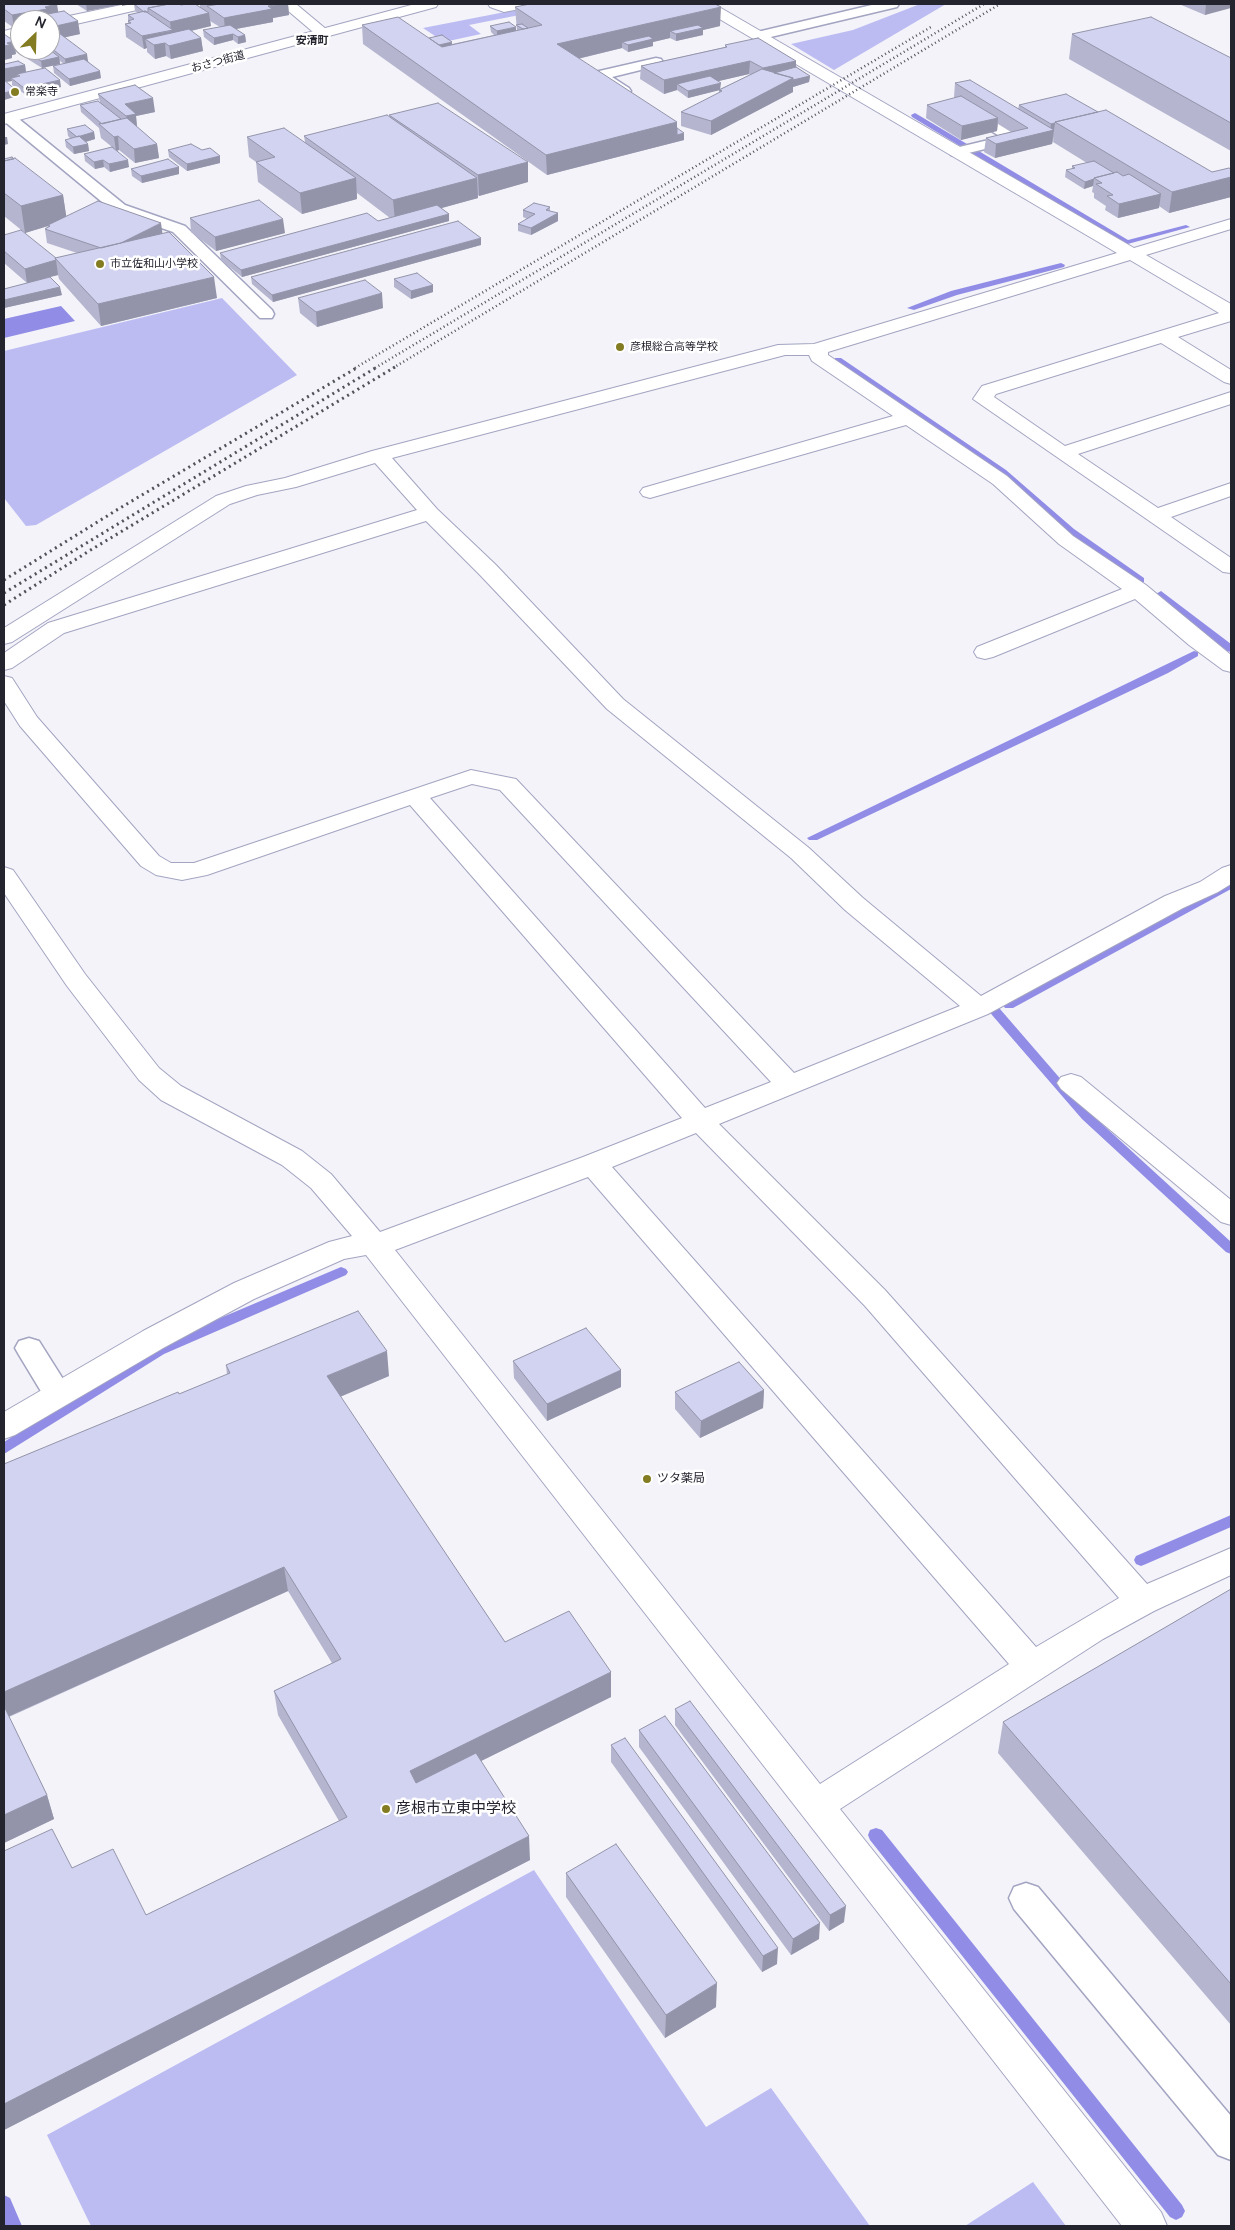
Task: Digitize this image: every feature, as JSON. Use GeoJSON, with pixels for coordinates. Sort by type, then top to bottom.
{"type":"FeatureCollection","features":[{"type":"Feature","properties":{"kind":"street"},"geometry":{"type":"LineString","coordinates":[[60,23],[144,4]]}},
{"type":"Feature","properties":{"kind":"street"},"geometry":{"type":"LineString","coordinates":[[287,4],[324,34]]}},
{"type":"Feature","properties":{"kind":"street","name":"おさつ街道"},"geometry":{"type":"LineString","coordinates":[[6,118],[431,4]]}},
{"type":"Feature","properties":{"kind":"street"},"geometry":{"type":"LineString","coordinates":[[495,4],[504,8],[525,4]]}},
{"type":"Feature","properties":{"kind":"street"},"geometry":{"type":"LineString","coordinates":[[704,4],[760,37],[966,150],[1128,254],[1231,313]]}},
{"type":"Feature","properties":{"kind":"street"},"geometry":{"type":"LineString","coordinates":[[4,637],[223,500],[253,490],[289,483],[379,455],[785,350],[818,350],[823,346],[1231,224]]}},
{"type":"Feature","properties":{"kind":"street"},"geometry":{"type":"LineString","coordinates":[[1226,558],[1155,516],[983,399],[989,390],[1164,337],[1231,313]]}},
{"type":"Feature","properties":{"kind":"street"},"geometry":{"type":"LineString","coordinates":[[1164,337],[1231,378]]}},
{"type":"Feature","properties":{"kind":"street"},"geometry":{"type":"LineString","coordinates":[[818,350],[819,357],[1000,480],[1066,540],[1138,590],[1197,640],[1231,665]]}},
{"type":"Feature","properties":{"kind":"street"},"geometry":{"type":"LineString","coordinates":[[1062,453],[1231,398]]}},
{"type":"Feature","properties":{"kind":"street"},"geometry":{"type":"LineString","coordinates":[[650,492],[909,418]]}},
{"type":"Feature","properties":{"kind":"street"},"geometry":{"type":"LineString","coordinates":[[379,455],[430,513],[488,570],[615,704],[800,853],[854,904],[979,1008]]}},
{"type":"Feature","properties":{"kind":"street"},"geometry":{"type":"LineString","coordinates":[[1155,516],[1231,489]]}},
{"type":"Feature","properties":{"kind":"street"},"geometry":{"type":"LineString","coordinates":[[4,663],[56,628],[430,513]]}},
{"type":"Feature","properties":{"kind":"street"},"geometry":{"type":"LineString","coordinates":[[985,652],[1138,590]]}},
{"type":"Feature","properties":{"kind":"street"},"geometry":{"type":"LineString","coordinates":[[4,683],[28,721],[150,861],[165,870],[182,872],[198,870],[471,777],[508,784],[789,1084]]}},
{"type":"Feature","properties":{"kind":"street"},"geometry":{"type":"LineString","coordinates":[[415,795],[701,1122],[875,1298],[1142,1601]]}},
{"type":"Feature","properties":{"kind":"street"},"geometry":{"type":"LineString","coordinates":[[4,1426],[154,1339],[244,1291],[339,1249],[393,1240],[593,1164],[701,1122],[789,1084],[979,1008],[1174,902],[1209,887],[1231,874]]}},
{"type":"Feature","properties":{"kind":"street"},"geometry":{"type":"LineString","coordinates":[[4,875],[76,980],[149,1074],[178,1097],[292,1158],[321,1181],[340,1200],[1147,2226]]}},
{"type":"Feature","properties":{"kind":"street"},"geometry":{"type":"LineString","coordinates":[[1071,1083],[1231,1215]]}},
{"type":"Feature","properties":{"kind":"street"},"geometry":{"type":"LineString","coordinates":[[593,1164],[1032,1666]]}},
{"type":"Feature","properties":{"kind":"street"},"geometry":{"type":"LineString","coordinates":[[816,1805],[1091,1629],[1142,1601],[1231,1561]]}},
{"type":"Feature","properties":{"kind":"lane"},"geometry":{"type":"LineString","coordinates":[[830,4],[849,14]]}},
{"type":"Feature","properties":{"kind":"lane"},"geometry":{"type":"LineString","coordinates":[[740,42],[760,37],[794,24],[892,4]]}},
{"type":"Feature","properties":{"kind":"lane"},"geometry":{"type":"LineString","coordinates":[[624,90],[600,75],[656,62]]}},
{"type":"Feature","properties":{"kind":"lane"},"geometry":{"type":"LineString","coordinates":[[954,102],[1014,138],[966,150]]}},
{"type":"Feature","properties":{"kind":"lane"},"geometry":{"type":"LineString","coordinates":[[6,118],[119,208],[179,229],[266,314]]}},
{"type":"Feature","properties":{"kind":"lane"},"geometry":{"type":"LineString","coordinates":[[29,1348],[58,1395]]}},
{"type":"Feature","properties":{"kind":"lane"},"geometry":{"type":"LineString","coordinates":[[1026,1898],[1231,2143]]}},
{"type":"Feature","properties":{"kind":"shaded area"},"geometry":{"type":"Polygon","coordinates":[[[546,4],[575,4],[469,25],[481,34],[444,42],[423,28],[546,4]]]}},
{"type":"Feature","properties":{"kind":"shaded area"},"geometry":{"type":"Polygon","coordinates":[[[920,4],[946,4],[834,70],[791,44],[853,30],[920,4]]]}},
{"type":"Feature","properties":{"kind":"shaded area"},"geometry":{"type":"Polygon","coordinates":[[[222,298],[297,375],[36,525],[26,526],[4,498],[4,351],[222,298]]]}},
{"type":"Feature","properties":{"kind":"shaded area"},"geometry":{"type":"Polygon","coordinates":[[[61,306],[75,321],[4,338],[4,319],[61,306]]]}},
{"type":"Feature","properties":{"kind":"shaded area"},"geometry":{"type":"Polygon","coordinates":[[[534,1870],[706,2127],[771,2088],[870,2226],[91,2226],[47,2135],[534,1870]]]}},
{"type":"Feature","properties":{"kind":"shaded area"},"geometry":{"type":"Polygon","coordinates":[[[1033,2182],[1066,2226],[965,2226],[1033,2182]]]}},
{"type":"Feature","properties":{"kind":"building"},"geometry":{"type":"Polygon","coordinates":[[[4,4],[57,4],[41,10],[10,10],[10,14],[4,9],[4,4]]]}},
{"type":"Feature","properties":{"kind":"building"},"geometry":{"type":"Polygon","coordinates":[[[134,4],[169,4],[148,8],[148,12],[144,12],[134,4]]]}},
{"type":"Feature","properties":{"kind":"building"},"geometry":{"type":"Polygon","coordinates":[[[169,4],[195,4],[209,13],[170,22],[148,8],[169,4]]]}},
{"type":"Feature","properties":{"kind":"building"},"geometry":{"type":"Polygon","coordinates":[[[220,4],[280,4],[268,6],[272,9],[224,18],[207,6],[220,4]]]}},
{"type":"Feature","properties":{"kind":"building"},"geometry":{"type":"Polygon","coordinates":[[[530,4],[715,4],[721,7],[557,44],[677,122],[546,155],[362,25],[398,17],[442,47],[542,25],[515,7],[530,4]]]}},
{"type":"Feature","properties":{"kind":"building"},"geometry":{"type":"Polygon","coordinates":[[[64,11],[78,21],[60,25],[60,12],[64,11]]]}},
{"type":"Feature","properties":{"kind":"building"},"geometry":{"type":"Polygon","coordinates":[[[145,11],[173,30],[142,36],[125,24],[131,23],[128,21],[134,19],[128,15],[145,11]]]}},
{"type":"Feature","properties":{"kind":"building"},"geometry":{"type":"Polygon","coordinates":[[[1151,17],[1231,58],[1231,123],[1072,34],[1151,17]]]}},
{"type":"Feature","properties":{"kind":"building"},"geometry":{"type":"Polygon","coordinates":[[[509,22],[516,27],[497,31],[490,26],[509,22]]]}},
{"type":"Feature","properties":{"kind":"building"},"geometry":{"type":"Polygon","coordinates":[[[522,24],[528,28],[523,29],[516,25],[522,24]]]}},
{"type":"Feature","properties":{"kind":"building"},"geometry":{"type":"Polygon","coordinates":[[[230,25],[245,35],[238,37],[233,34],[214,38],[203,30],[230,25]]]}},
{"type":"Feature","properties":{"kind":"building"},"geometry":{"type":"Polygon","coordinates":[[[698,25],[703,28],[676,34],[670,31],[698,25]]]}},
{"type":"Feature","properties":{"kind":"building"},"geometry":{"type":"Polygon","coordinates":[[[189,29],[201,38],[169,46],[165,43],[154,45],[145,39],[189,29]]]}},
{"type":"Feature","properties":{"kind":"building"},"geometry":{"type":"Polygon","coordinates":[[[4,34],[10,38],[10,42],[7,43],[10,45],[4,46],[4,34]]]}},
{"type":"Feature","properties":{"kind":"building"},"geometry":{"type":"Polygon","coordinates":[[[60,34],[87,54],[65,59],[60,55],[60,34]]]}},
{"type":"Feature","properties":{"kind":"building"},"geometry":{"type":"Polygon","coordinates":[[[442,35],[452,42],[439,45],[429,38],[442,35]]]}},
{"type":"Feature","properties":{"kind":"building"},"geometry":{"type":"Polygon","coordinates":[[[649,36],[653,39],[628,45],[622,42],[649,36]]]}},
{"type":"Feature","properties":{"kind":"building"},"geometry":{"type":"Polygon","coordinates":[[[758,38],[796,61],[763,68],[750,61],[664,80],[641,66],[727,47],[725,45],[758,38]]]}},
{"type":"Feature","properties":{"kind":"building"},"geometry":{"type":"Polygon","coordinates":[[[84,59],[100,71],[69,79],[53,66],[84,59]]]}},
{"type":"Feature","properties":{"kind":"building"},"geometry":{"type":"Polygon","coordinates":[[[18,61],[25,65],[4,69],[4,63],[18,61]]]}},
{"type":"Feature","properties":{"kind":"building"},"geometry":{"type":"Polygon","coordinates":[[[796,67],[810,76],[793,80],[793,78],[774,73],[796,67]]]}},
{"type":"Feature","properties":{"kind":"building"},"geometry":{"type":"Polygon","coordinates":[[[45,68],[60,80],[24,88],[11,78],[20,76],[17,74],[45,68]]]}},
{"type":"Feature","properties":{"kind":"building"},"geometry":{"type":"Polygon","coordinates":[[[762,69],[793,78],[711,121],[681,112],[722,91],[719,90],[762,69]]]}},
{"type":"Feature","properties":{"kind":"building"},"geometry":{"type":"Polygon","coordinates":[[[710,76],[721,83],[688,91],[677,84],[710,76]]]}},
{"type":"Feature","properties":{"kind":"building"},"geometry":{"type":"Polygon","coordinates":[[[4,80],[16,90],[4,93],[4,80]]]}},
{"type":"Feature","properties":{"kind":"building"},"geometry":{"type":"Polygon","coordinates":[[[970,80],[1054,130],[996,144],[986,138],[1028,128],[955,83],[970,80]]]}},
{"type":"Feature","properties":{"kind":"building"},"geometry":{"type":"Polygon","coordinates":[[[135,85],[153,98],[125,104],[136,114],[126,116],[98,94],[135,85]]]}},
{"type":"Feature","properties":{"kind":"building"},"geometry":{"type":"Polygon","coordinates":[[[1066,94],[1098,112],[1051,124],[1019,105],[1066,94]]]}},
{"type":"Feature","properties":{"kind":"building"},"geometry":{"type":"Polygon","coordinates":[[[961,96],[998,118],[962,126],[927,105],[961,96]]]}},
{"type":"Feature","properties":{"kind":"building"},"geometry":{"type":"Polygon","coordinates":[[[98,101],[121,119],[102,124],[80,105],[98,101]]]}},
{"type":"Feature","properties":{"kind":"building"},"geometry":{"type":"Polygon","coordinates":[[[438,103],[528,162],[478,175],[389,115],[438,103]]]}},
{"type":"Feature","properties":{"kind":"building"},"geometry":{"type":"Polygon","coordinates":[[[1106,110],[1212,172],[1231,169],[1231,177],[1172,192],[1055,122],[1106,110]]]}},
{"type":"Feature","properties":{"kind":"building"},"geometry":{"type":"Polygon","coordinates":[[[387,115],[477,178],[393,200],[304,136],[387,115]]]}},
{"type":"Feature","properties":{"kind":"building"},"geometry":{"type":"Polygon","coordinates":[[[127,118],[157,144],[134,149],[118,136],[114,137],[99,124],[127,118]]]}},
{"type":"Feature","properties":{"kind":"building"},"geometry":{"type":"Polygon","coordinates":[[[85,125],[94,132],[77,137],[67,129],[85,125]]]}},
{"type":"Feature","properties":{"kind":"building"},"geometry":{"type":"Polygon","coordinates":[[[284,128],[356,178],[300,193],[256,162],[275,157],[247,137],[284,128]]]}},
{"type":"Feature","properties":{"kind":"building"},"geometry":{"type":"Polygon","coordinates":[[[677,128],[684,133],[677,135],[677,128]]]}},
{"type":"Feature","properties":{"kind":"building"},"geometry":{"type":"Polygon","coordinates":[[[79,136],[88,144],[73,147],[65,140],[79,136]]]}},
{"type":"Feature","properties":{"kind":"building"},"geometry":{"type":"Polygon","coordinates":[[[191,144],[202,150],[210,148],[220,156],[187,164],[168,150],[191,144]]]}},
{"type":"Feature","properties":{"kind":"building"},"geometry":{"type":"Polygon","coordinates":[[[112,147],[128,160],[109,164],[103,160],[94,162],[84,154],[112,147]]]}},
{"type":"Feature","properties":{"kind":"building"},"geometry":{"type":"Polygon","coordinates":[[[12,157],[14,159],[4,161],[4,159],[12,157]]]}},
{"type":"Feature","properties":{"kind":"building"},"geometry":{"type":"Polygon","coordinates":[[[15,158],[63,195],[21,206],[4,193],[4,161],[15,158]]]}},
{"type":"Feature","properties":{"kind":"building"},"geometry":{"type":"Polygon","coordinates":[[[168,159],[179,167],[141,176],[131,169],[168,159]]]}},
{"type":"Feature","properties":{"kind":"building"},"geometry":{"type":"Polygon","coordinates":[[[1094,161],[1114,173],[1085,182],[1066,170],[1075,168],[1072,166],[1094,161]]]}},
{"type":"Feature","properties":{"kind":"building"},"geometry":{"type":"Polygon","coordinates":[[[1117,172],[1123,176],[1129,174],[1161,194],[1119,204],[1107,196],[1113,195],[1096,184],[1102,183],[1094,178],[1117,172]]]}},
{"type":"Feature","properties":{"kind":"building"},"geometry":{"type":"Polygon","coordinates":[[[259,200],[283,219],[215,237],[190,218],[259,200]]]}},
{"type":"Feature","properties":{"kind":"building"},"geometry":{"type":"Polygon","coordinates":[[[98,201],[161,223],[121,243],[101,248],[45,229],[50,226],[48,225],[98,201]]]}},
{"type":"Feature","properties":{"kind":"building"},"geometry":{"type":"Polygon","coordinates":[[[534,203],[550,207],[546,210],[558,213],[531,228],[518,224],[535,214],[523,210],[534,203]]]}},
{"type":"Feature","properties":{"kind":"building"},"geometry":{"type":"Polygon","coordinates":[[[437,205],[449,214],[241,270],[220,253],[367,213],[378,221],[437,205]]]}},
{"type":"Feature","properties":{"kind":"building"},"geometry":{"type":"Polygon","coordinates":[[[458,221],[481,238],[272,295],[251,277],[458,221]]]}},
{"type":"Feature","properties":{"kind":"building"},"geometry":{"type":"Polygon","coordinates":[[[21,230],[56,258],[56,260],[25,269],[4,251],[4,235],[21,230]]]}},
{"type":"Feature","properties":{"kind":"building"},"geometry":{"type":"Polygon","coordinates":[[[169,232],[214,277],[98,304],[55,258],[169,232]]]}},
{"type":"Feature","properties":{"kind":"building"},"geometry":{"type":"Polygon","coordinates":[[[417,273],[433,285],[411,291],[394,279],[417,273]]]}},
{"type":"Feature","properties":{"kind":"building"},"geometry":{"type":"Polygon","coordinates":[[[50,277],[60,287],[4,300],[4,289],[50,277]]]}},
{"type":"Feature","properties":{"kind":"building"},"geometry":{"type":"Polygon","coordinates":[[[365,280],[382,293],[316,312],[298,298],[365,280]]]}},
{"type":"Feature","properties":{"kind":"building"},"geometry":{"type":"Polygon","coordinates":[[[358,1311],[387,1351],[327,1376],[505,1642],[569,1611],[611,1672],[410,1771],[416,1783],[476,1753],[529,1836],[4,2104],[4,1851],[52,1829],[72,1868],[113,1849],[146,1915],[347,1817],[274,1691],[341,1659],[284,1567],[4,1692],[4,1464],[178,1392],[179,1394],[230,1373],[226,1365],[358,1311]]]}},
{"type":"Feature","properties":{"kind":"building"},"geometry":{"type":"Polygon","coordinates":[[[586,1328],[621,1370],[547,1404],[513,1361],[586,1328]]]}},
{"type":"Feature","properties":{"kind":"building"},"geometry":{"type":"Polygon","coordinates":[[[739,1362],[764,1390],[701,1421],[675,1392],[739,1362]]]}},
{"type":"Feature","properties":{"kind":"building"},"geometry":{"type":"Polygon","coordinates":[[[1231,1589],[1231,1984],[1003,1722],[1231,1589]]]}},
{"type":"Feature","properties":{"kind":"building"},"geometry":{"type":"Polygon","coordinates":[[[690,1701],[846,1906],[830,1915],[675,1709],[690,1701]]]}},
{"type":"Feature","properties":{"kind":"building"},"geometry":{"type":"Polygon","coordinates":[[[4,1706],[47,1795],[4,1815],[4,1706]]]}},
{"type":"Feature","properties":{"kind":"building"},"geometry":{"type":"Polygon","coordinates":[[[665,1716],[820,1923],[793,1939],[639,1730],[665,1716]]]}},
{"type":"Feature","properties":{"kind":"building"},"geometry":{"type":"Polygon","coordinates":[[[625,1738],[778,1948],[763,1956],[611,1745],[625,1738]]]}},
{"type":"Feature","properties":{"kind":"building"},"geometry":{"type":"Polygon","coordinates":[[[616,1844],[717,1983],[666,2015],[566,1873],[616,1844]]]}},
{"type":"Feature","properties":{"kind":"waterway"},"geometry":{"type":"LineString","coordinates":[[915,115],[1127,243],[1186,227]]}},
{"type":"Feature","properties":{"kind":"waterway"},"geometry":{"type":"LineString","coordinates":[[911,308],[954,293],[1061,265]]}},
{"type":"Feature","properties":{"kind":"waterway"},"geometry":{"type":"LineString","coordinates":[[838,360],[1003,472],[1071,531],[1141,580]]}},
{"type":"Feature","properties":{"kind":"waterway"},"geometry":{"type":"LineString","coordinates":[[1161,594],[1231,649]]}},
{"type":"Feature","properties":{"kind":"waterway"},"geometry":{"type":"LineString","coordinates":[[813,838],[1164,671],[1194,654]]}},
{"type":"Feature","properties":{"kind":"waterway"},"geometry":{"type":"LineString","coordinates":[[1009,1005],[1231,884]]}},
{"type":"Feature","properties":{"kind":"waterway"},"geometry":{"type":"LineString","coordinates":[[996,1012],[1086,1116],[1231,1249]]}},
{"type":"Feature","properties":{"kind":"waterway"},"geometry":{"type":"LineString","coordinates":[[4,1449],[159,1350],[341,1272]]}},
{"type":"Feature","properties":{"kind":"waterway"},"geometry":{"type":"LineString","coordinates":[[1141,1560],[1231,1521]]}},
{"type":"Feature","properties":{"kind":"waterway"},"geometry":{"type":"LineString","coordinates":[[876,1835],[1176,2211]]}},
{"type":"Feature","properties":{"kind":"waterway"},"geometry":{"type":"LineString","coordinates":[[4,2204],[13,2226]]}},
{"type":"Feature","properties":{"kind":"railway"},"geometry":{"type":"LineString","coordinates":[[375,368],[984,4]]}},
{"type":"Feature","properties":{"kind":"railway"},"geometry":{"type":"LineString","coordinates":[[393,368],[1000,4]]}},
{"type":"Feature","properties":{"kind":"railway"},"geometry":{"type":"LineString","coordinates":[[355,368],[931,27]]}},
{"type":"Feature","properties":{"kind":"railway"},"geometry":{"type":"LineString","coordinates":[[4,580],[120,508],[358,367]]}},
{"type":"Feature","properties":{"kind":"railway"},"geometry":{"type":"LineString","coordinates":[[4,593],[377,367]]}},
{"type":"Feature","properties":{"kind":"railway"},"geometry":{"type":"LineString","coordinates":[[4,605],[89,551],[395,367]]}},
{"type":"Feature","properties":{"kind":"place","name":"常楽寺"},"geometry":{"type":"Point","coordinates":[15,92]}},
{"type":"Feature","properties":{"kind":"place","name":"市立佐和山小学校"},"geometry":{"type":"Point","coordinates":[100,264]}},
{"type":"Feature","properties":{"kind":"place","name":"彦根総合高等学校"},"geometry":{"type":"Point","coordinates":[620,347]}},
{"type":"Feature","properties":{"kind":"place","name":"ツタ薬局"},"geometry":{"type":"Point","coordinates":[647,1479]}},
{"type":"Feature","properties":{"kind":"place","name":"彦根市立東中学校"},"geometry":{"type":"Point","coordinates":[386,1809]}},
{"type":"Feature","properties":{"kind":"district","name":"安清町"},"geometry":{"type":"Point","coordinates":[312,41]}}]}
